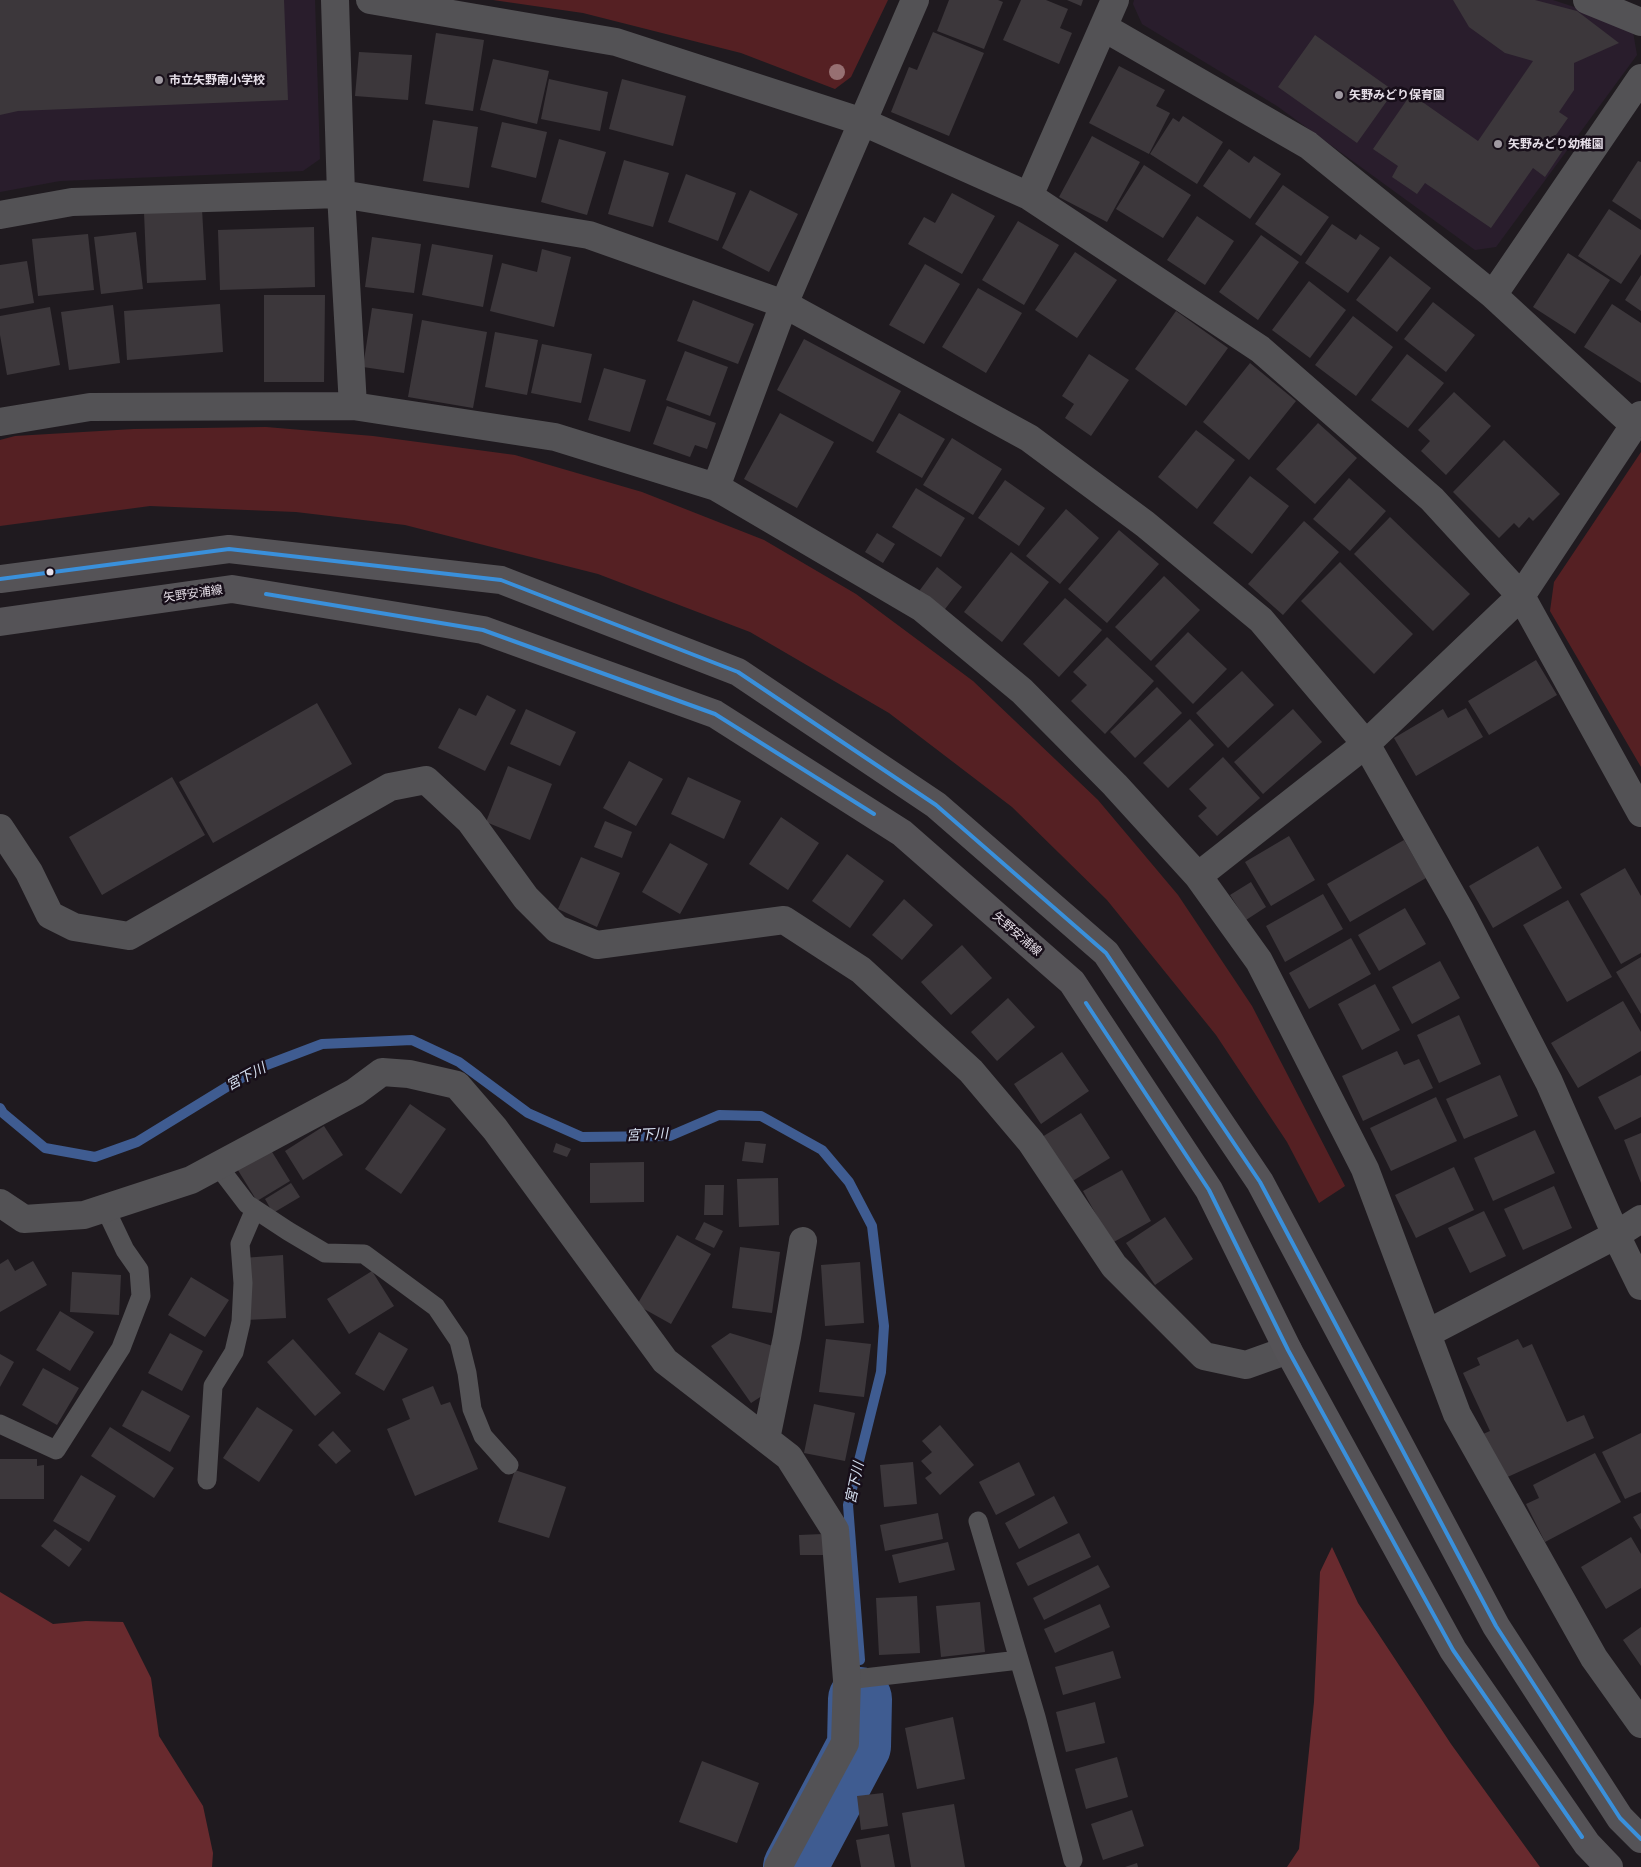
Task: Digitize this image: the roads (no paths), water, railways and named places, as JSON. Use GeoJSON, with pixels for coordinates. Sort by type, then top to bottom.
{"type":"FeatureCollection","features":[{"type":"Feature","properties":{"kind":"main road"},"geometry":{"type":"LineString","coordinates":[[0,579],[229,549],[501,580],[738,672],[936,804],[1106,954],[1260,1182],[1496,1626],[1620,1818],[1641,1839]]}},
{"type":"Feature","properties":{"kind":"main road","name":"矢野安浦線"},"geometry":{"type":"LineString","coordinates":[[0,622],[232,589],[483,630],[715,714],[902,833],[1072,982],[1209,1190],[1288,1350],[1453,1650],[1587,1844],[1609,1867]]}},
{"type":"Feature","properties":{"kind":"street"},"geometry":{"type":"LineString","coordinates":[[335,0],[341,194],[353,406]]}},
{"type":"Feature","properties":{"kind":"street"},"geometry":{"type":"LineString","coordinates":[[370,0],[616,42],[863,122],[1029,196],[1260,349],[1432,499],[1521,596],[1641,813]]}},
{"type":"Feature","properties":{"kind":"street"},"geometry":{"type":"LineString","coordinates":[[716,487],[784,304],[915,0]]}},
{"type":"Feature","properties":{"kind":"street"},"geometry":{"type":"LineString","coordinates":[[1029,196],[1115,0]]}},
{"type":"Feature","properties":{"kind":"street"},"geometry":{"type":"LineString","coordinates":[[1587,0],[1641,22]]}},
{"type":"Feature","properties":{"kind":"street"},"geometry":{"type":"LineString","coordinates":[[1103,28],[1308,145],[1493,295],[1638,420],[1521,596],[1366,744],[1198,876]]}},
{"type":"Feature","properties":{"kind":"street"},"geometry":{"type":"LineString","coordinates":[[1493,295],[1641,78]]}},
{"type":"Feature","properties":{"kind":"street"},"geometry":{"type":"LineString","coordinates":[[0,215],[72,202],[341,194],[590,235],[784,304],[1029,438],[1145,524],[1262,620],[1366,744],[1461,912],[1549,1082],[1616,1235],[1641,1286]]}},
{"type":"Feature","properties":{"kind":"street"},"geometry":{"type":"LineString","coordinates":[[0,422],[90,406],[353,406],[555,437],[716,487],[922,608],[1022,691],[1115,786],[1198,876],[1258,962],[1365,1169],[1462,1422],[1594,1658],[1641,1724]]}},
{"type":"Feature","properties":{"kind":"street"},"geometry":{"type":"LineString","coordinates":[[0,828],[29,872],[50,915],[74,927],[129,936],[390,787],[426,780],[470,821],[526,898],[557,928],[597,945],[784,920],[861,970],[971,1071],[1031,1142],[1114,1266],[1204,1356],[1246,1365],[1288,1350]]}},
{"type":"Feature","properties":{"kind":"street"},"geometry":{"type":"LineString","coordinates":[[0,1203],[24,1219],[84,1216],[191,1180],[355,1092],[382,1072],[409,1074],[457,1085],[495,1129],[665,1361],[789,1457],[835,1530],[847,1680],[845,1743],[778,1867]]}},
{"type":"Feature","properties":{"kind":"street"},"geometry":{"type":"LineString","coordinates":[[1428,1333],[1616,1235],[1641,1220]]}},
{"type":"Feature","properties":{"kind":"street"},"geometry":{"type":"LineString","coordinates":[[766,1439],[787,1337],[803,1241]]}},
{"type":"Feature","properties":{"kind":"lane"},"geometry":{"type":"LineString","coordinates":[[218,1166],[247,1204],[254,1209],[325,1253],[364,1254],[436,1307],[459,1341],[467,1373],[472,1409],[483,1436],[509,1465]]}},
{"type":"Feature","properties":{"kind":"lane"},"geometry":{"type":"LineString","coordinates":[[0,1424],[56,1450],[121,1348],[140,1296],[139,1270],[125,1250],[105,1208]]}},
{"type":"Feature","properties":{"kind":"lane"},"geometry":{"type":"LineString","coordinates":[[207,1480],[213,1386],[234,1352],[241,1322],[243,1284],[240,1244],[254,1209]]}},
{"type":"Feature","properties":{"kind":"lane"},"geometry":{"type":"LineString","coordinates":[[978,1521],[1019,1660],[1073,1860]]}},
{"type":"Feature","properties":{"kind":"lane"},"geometry":{"type":"LineString","coordinates":[[847,1680],[1019,1660]]}},
{"type":"Feature","properties":{"kind":"waterway","name":"宮下川"},"geometry":{"type":"LineString","coordinates":[[0,1108],[3,1113],[45,1148],[95,1157],[137,1142],[256,1069],[322,1044],[412,1040],[459,1062],[528,1113],[582,1137],[670,1136],[719,1115],[761,1116],[822,1150],[849,1182],[872,1226],[884,1326],[881,1372],[848,1505],[860,1660]]}},
{"type":"Feature","properties":{"kind":"waterway","name":"宮下川"},"geometry":{"type":"LineString","coordinates":[[795,1867],[859,1746],[860,1699]]}},
{"type":"Feature","properties":{"kind":"place","name":"市立矢野南小学校"},"geometry":{"type":"Point","coordinates":[159,80]}},
{"type":"Feature","properties":{"kind":"place","name":"矢野みどり保育園"},"geometry":{"type":"Point","coordinates":[1339,95]}},
{"type":"Feature","properties":{"kind":"place","name":"矢野みどり幼稚園"},"geometry":{"type":"Point","coordinates":[1498,144]}}]}
